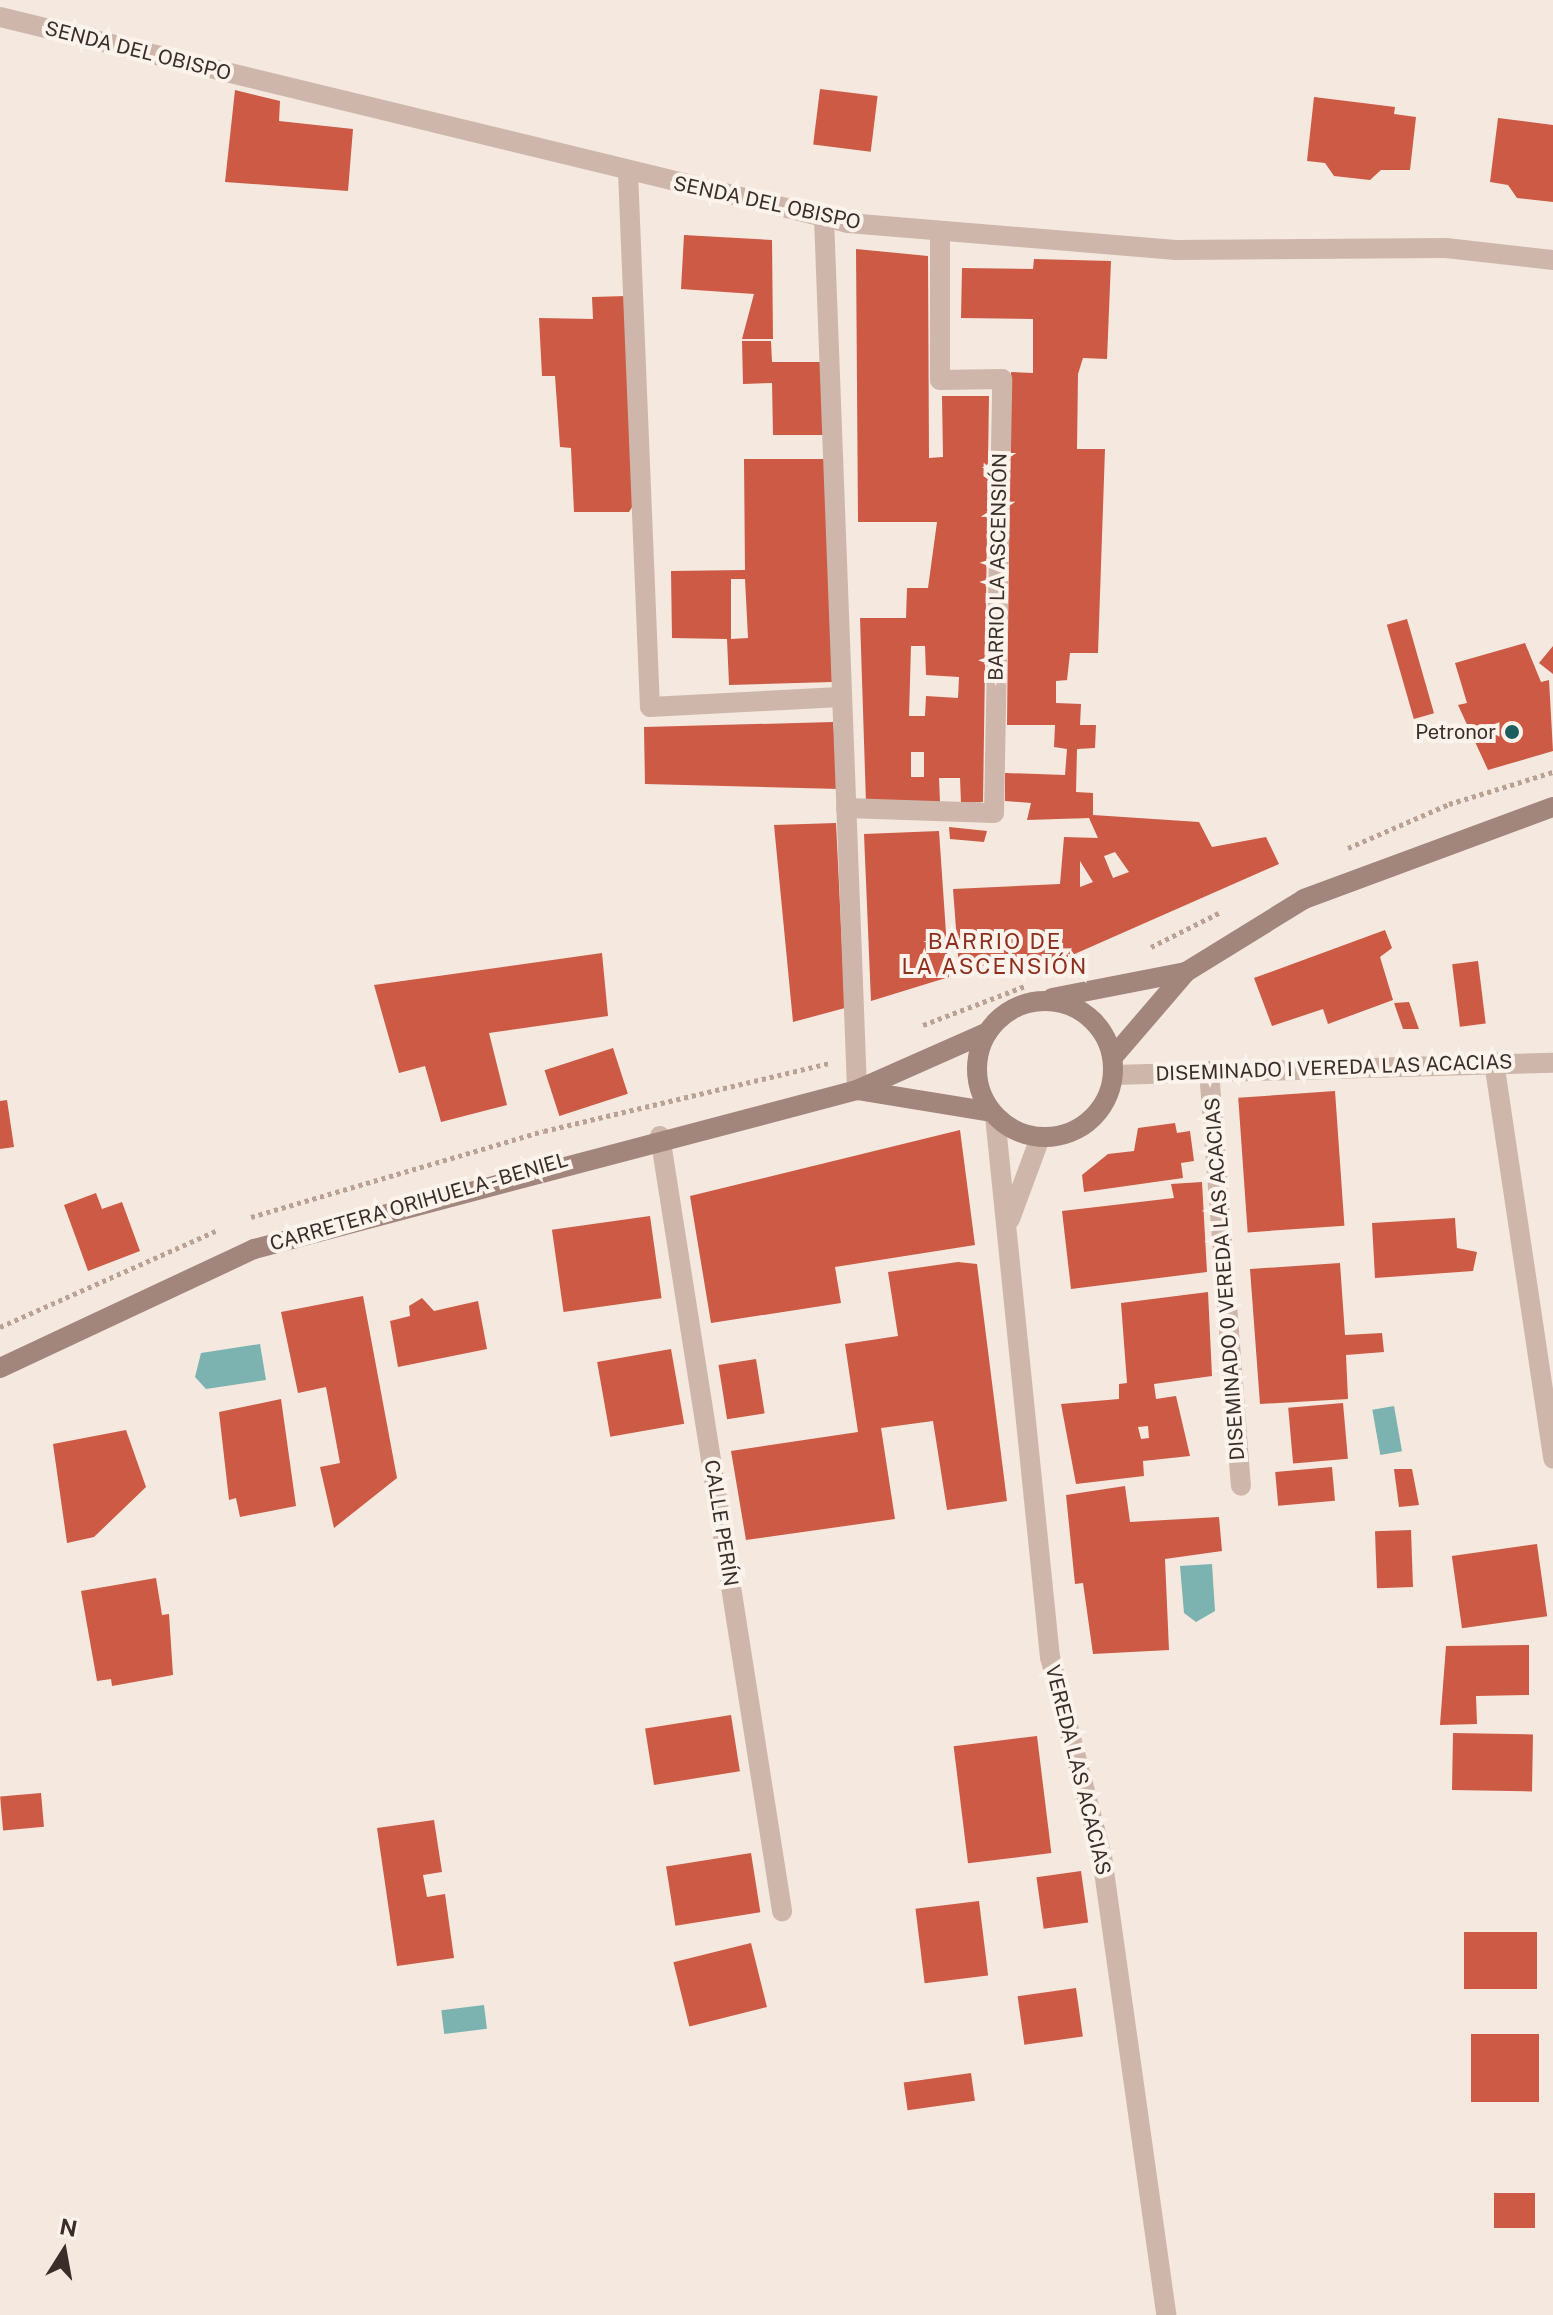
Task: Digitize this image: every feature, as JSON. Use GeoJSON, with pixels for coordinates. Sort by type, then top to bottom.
{"type":"FeatureCollection","features":[{"type":"Feature","properties":{"kind":"main road"},"geometry":{"type":"LineString","coordinates":[[1186,972],[1114,1066],[1103,1105],[1081,1128],[1040,1138],[993,1114],[977,1073],[988,1032],[1030,1003],[1186,972],[1304,899],[1553,807]]}},
{"type":"Feature","properties":{"kind":"main road"},"geometry":{"type":"LineString","coordinates":[[1030,1003],[1075,1007],[1106,1036],[1114,1066]]}},
{"type":"Feature","properties":{"kind":"main road","name":"CARRETERA ORIHUELA - BENIEL"},"geometry":{"type":"LineString","coordinates":[[0,1368],[254,1249],[660,1136],[857,1090],[988,1032]]}},
{"type":"Feature","properties":{"kind":"main road","name":"CARRETERA ORIHUELA - BENIEL"},"geometry":{"type":"LineString","coordinates":[[857,1090],[993,1114]]}},
{"type":"Feature","properties":{"kind":"street","name":"SENDA DEL OBISPO"},"geometry":{"type":"LineString","coordinates":[[0,17],[824,218],[940,235],[1176,250],[1446,248],[1553,260]]}},
{"type":"Feature","properties":{"kind":"street"},"geometry":{"type":"LineString","coordinates":[[628,172],[650,707],[840,697]]}},
{"type":"Feature","properties":{"kind":"street"},"geometry":{"type":"LineString","coordinates":[[824,218],[857,1090]]}},
{"type":"Feature","properties":{"kind":"street","name":"BARRIO LA ASCENSIÓN"},"geometry":{"type":"LineString","coordinates":[[846,808],[994,813],[1002,379],[940,380],[940,235]]}},
{"type":"Feature","properties":{"kind":"street"},"geometry":{"type":"LineString","coordinates":[[1494,1062],[1553,1459]]}},
{"type":"Feature","properties":{"kind":"street","name":"DISEMINADO I VEREDA LAS ACACIAS"},"geometry":{"type":"LineString","coordinates":[[1114,1066],[1209,1071],[1553,1063]]}},
{"type":"Feature","properties":{"kind":"street","name":"DISEMINADO 0 VEREDA LAS ACACIAS"},"geometry":{"type":"LineString","coordinates":[[1209,1071],[1241,1486]]}},
{"type":"Feature","properties":{"kind":"street","name":"VEREDA LAS ACACIAS"},"geometry":{"type":"LineString","coordinates":[[993,1114],[1009,1223],[1050,1657],[1102,1857],[1166,2315]]}},
{"type":"Feature","properties":{"kind":"street","name":"CALLE PERÍN"},"geometry":{"type":"LineString","coordinates":[[660,1136],[782,1911]]}},
{"type":"Feature","properties":{"kind":"street","name":"VEREDA LAS ACACIAS"},"geometry":{"type":"LineString","coordinates":[[1009,1223],[1040,1138]]}},
{"type":"Feature","properties":{"kind":"path"},"geometry":{"type":"LineString","coordinates":[[1339,853],[1449,804],[1553,772]]}},
{"type":"Feature","properties":{"kind":"path"},"geometry":{"type":"LineString","coordinates":[[1144,951],[1227,909]]}},
{"type":"Feature","properties":{"kind":"path"},"geometry":{"type":"LineString","coordinates":[[915,1029],[982,997],[1042,984]]}},
{"type":"Feature","properties":{"kind":"path"},"geometry":{"type":"LineString","coordinates":[[239,1221],[544,1131],[855,1057]]}},
{"type":"Feature","properties":{"kind":"path"},"geometry":{"type":"LineString","coordinates":[[0,1327],[225,1227]]}},
{"type":"Feature","properties":{"kind":"water"},"geometry":{"type":"Polygon","coordinates":[[[260,1344],[266,1380],[206,1389],[195,1377],[201,1353],[260,1344]]]}},
{"type":"Feature","properties":{"kind":"water"},"geometry":{"type":"Polygon","coordinates":[[[1394,1406],[1402,1451],[1380,1455],[1372,1410],[1394,1406]]]}},
{"type":"Feature","properties":{"kind":"water"},"geometry":{"type":"Polygon","coordinates":[[[1212,1564],[1215,1611],[1196,1622],[1184,1613],[1180,1566],[1212,1564]]]}},
{"type":"Feature","properties":{"kind":"water"},"geometry":{"type":"Polygon","coordinates":[[[484,2005],[487,2029],[444,2034],[441,2010],[484,2005]]]}},
{"type":"Feature","properties":{"kind":"building"},"geometry":{"type":"Polygon","coordinates":[[[820,89],[878,96],[871,152],[813,145],[820,89]]]}},
{"type":"Feature","properties":{"kind":"building"},"geometry":{"type":"Polygon","coordinates":[[[235,90],[280,101],[279,121],[353,129],[348,191],[225,182],[235,90]]]}},
{"type":"Feature","properties":{"kind":"building"},"geometry":{"type":"Polygon","coordinates":[[[1314,97],[1395,107],[1394,114],[1416,117],[1410,170],[1381,170],[1370,180],[1334,176],[1325,163],[1307,161],[1314,97]]]}},
{"type":"Feature","properties":{"kind":"building"},"geometry":{"type":"Polygon","coordinates":[[[1498,118],[1553,125],[1553,202],[1517,198],[1508,185],[1490,182],[1498,118]]]}},
{"type":"Feature","properties":{"kind":"building"},"geometry":{"type":"Polygon","coordinates":[[[684,235],[772,240],[773,339],[742,339],[754,294],[681,289],[684,235]]]}},
{"type":"Feature","properties":{"kind":"building"},"geometry":{"type":"Polygon","coordinates":[[[856,249],[928,256],[929,458],[943,457],[942,396],[989,396],[983,802],[961,803],[960,778],[939,778],[940,802],[866,803],[860,618],[906,618],[907,588],[928,588],[937,522],[858,522],[856,249]],[[911,646],[909,716],[925,716],[926,696],[958,698],[959,677],[926,675],[925,646],[911,646]],[[911,752],[911,777],[924,777],[924,752],[911,752]]]}},
{"type":"Feature","properties":{"kind":"building"},"geometry":{"type":"Polygon","coordinates":[[[1034,259],[1111,261],[1107,359],[1083,358],[1078,374],[1077,449],[1105,449],[1098,653],[1070,653],[1067,680],[1056,681],[1056,703],[1081,704],[1080,725],[1096,725],[1095,748],[1077,749],[1076,792],[1093,793],[1093,815],[1199,822],[1212,847],[1266,837],[1279,864],[1061,960],[959,968],[953,889],[1060,884],[1064,837],[1098,838],[1089,818],[1027,820],[1031,803],[1005,801],[1005,773],[1065,775],[1067,749],[1054,747],[1055,725],[1007,725],[1011,372],[1033,373],[1033,319],[961,318],[962,268],[1033,269],[1034,259]],[[1115,852],[1104,856],[1113,878],[1129,872],[1115,852]],[[1080,861],[1080,887],[1093,882],[1080,861]]]}},
{"type":"Feature","properties":{"kind":"building"},"geometry":{"type":"Polygon","coordinates":[[[627,296],[634,504],[629,512],[574,512],[571,448],[560,447],[555,376],[542,376],[539,318],[593,319],[592,297],[627,296]]]}},
{"type":"Feature","properties":{"kind":"building"},"geometry":{"type":"Polygon","coordinates":[[[742,341],[771,341],[772,362],[825,362],[827,435],[773,435],[772,383],[743,384],[742,341]]]}},
{"type":"Feature","properties":{"kind":"building"},"geometry":{"type":"Polygon","coordinates":[[[744,459],[828,459],[832,682],[729,685],[727,639],[672,638],[671,571],[745,570],[744,459]],[[731,579],[731,639],[748,638],[745,579],[731,579]]]}},
{"type":"Feature","properties":{"kind":"building"},"geometry":{"type":"Polygon","coordinates":[[[1407,619],[1434,713],[1414,719],[1387,625],[1407,619]]]}},
{"type":"Feature","properties":{"kind":"building","name":"Petronor"},"geometry":{"type":"Polygon","coordinates":[[[1525,643],[1541,682],[1549,680],[1553,751],[1488,770],[1458,705],[1467,703],[1455,663],[1525,643]]]}},
{"type":"Feature","properties":{"kind":"building"},"geometry":{"type":"Polygon","coordinates":[[[1553,646],[1553,674],[1539,663],[1553,646]]]}},
{"type":"Feature","properties":{"kind":"building"},"geometry":{"type":"Polygon","coordinates":[[[833,722],[840,789],[645,784],[644,727],[833,722]]]}},
{"type":"Feature","properties":{"kind":"building"},"geometry":{"type":"Polygon","coordinates":[[[836,823],[845,1008],[793,1022],[774,825],[836,823]]]}},
{"type":"Feature","properties":{"kind":"building"},"geometry":{"type":"Polygon","coordinates":[[[949,827],[987,831],[984,842],[950,839],[949,827]]]}},
{"type":"Feature","properties":{"kind":"building"},"geometry":{"type":"Polygon","coordinates":[[[939,831],[949,977],[871,1001],[864,834],[939,831]]]}},
{"type":"Feature","properties":{"kind":"building"},"geometry":{"type":"Polygon","coordinates":[[[1385,930],[1392,948],[1380,957],[1393,1000],[1328,1024],[1323,1009],[1272,1026],[1254,978],[1385,930]]]}},
{"type":"Feature","properties":{"kind":"building"},"geometry":{"type":"Polygon","coordinates":[[[602,953],[608,1016],[489,1033],[507,1105],[441,1122],[425,1066],[399,1073],[374,985],[602,953]]]}},
{"type":"Feature","properties":{"kind":"building"},"geometry":{"type":"Polygon","coordinates":[[[1478,961],[1486,1024],[1460,1027],[1452,964],[1478,961]]]}},
{"type":"Feature","properties":{"kind":"building"},"geometry":{"type":"Polygon","coordinates":[[[1409,1002],[1419,1029],[1403,1029],[1394,1003],[1409,1002]]]}},
{"type":"Feature","properties":{"kind":"building"},"geometry":{"type":"Polygon","coordinates":[[[613,1048],[628,1094],[559,1116],[545,1070],[613,1048]]]}},
{"type":"Feature","properties":{"kind":"building"},"geometry":{"type":"Polygon","coordinates":[[[1335,1091],[1344,1226],[1248,1232],[1238,1098],[1335,1091]]]}},
{"type":"Feature","properties":{"kind":"building"},"geometry":{"type":"Polygon","coordinates":[[[7,1100],[14,1147],[0,1149],[0,1101],[7,1100]]]}},
{"type":"Feature","properties":{"kind":"building"},"geometry":{"type":"Polygon","coordinates":[[[1175,1123],[1177,1133],[1190,1131],[1194,1161],[1181,1163],[1183,1178],[1084,1192],[1082,1175],[1108,1154],[1134,1151],[1138,1128],[1175,1123]]]}},
{"type":"Feature","properties":{"kind":"building"},"geometry":{"type":"Polygon","coordinates":[[[960,1130],[975,1245],[835,1267],[841,1303],[711,1323],[690,1196],[960,1130]]]}},
{"type":"Feature","properties":{"kind":"building"},"geometry":{"type":"Polygon","coordinates":[[[1202,1182],[1207,1272],[1071,1289],[1062,1211],[1174,1198],[1171,1184],[1202,1182]]]}},
{"type":"Feature","properties":{"kind":"building"},"geometry":{"type":"Polygon","coordinates":[[[96,1193],[102,1209],[122,1202],[140,1251],[88,1271],[64,1205],[96,1193]]]}},
{"type":"Feature","properties":{"kind":"building"},"geometry":{"type":"Polygon","coordinates":[[[650,1216],[662,1298],[564,1312],[552,1230],[650,1216]]]}},
{"type":"Feature","properties":{"kind":"building"},"geometry":{"type":"Polygon","coordinates":[[[1455,1218],[1457,1248],[1477,1252],[1473,1271],[1375,1278],[1372,1223],[1455,1218]]]}},
{"type":"Feature","properties":{"kind":"building"},"geometry":{"type":"Polygon","coordinates":[[[958,1262],[977,1264],[1007,1501],[947,1510],[933,1421],[881,1428],[895,1519],[746,1540],[731,1451],[858,1432],[845,1344],[898,1336],[888,1272],[958,1262]]]}},
{"type":"Feature","properties":{"kind":"building"},"geometry":{"type":"Polygon","coordinates":[[[1340,1263],[1345,1335],[1382,1333],[1384,1352],[1346,1355],[1348,1399],[1260,1404],[1250,1269],[1340,1263]]]}},
{"type":"Feature","properties":{"kind":"building"},"geometry":{"type":"Polygon","coordinates":[[[1208,1292],[1212,1376],[1154,1384],[1156,1399],[1176,1396],[1190,1456],[1143,1461],[1144,1476],[1076,1484],[1061,1404],[1119,1399],[1119,1384],[1127,1383],[1121,1303],[1208,1292]],[[1148,1426],[1138,1427],[1141,1439],[1149,1438],[1148,1426]]]}},
{"type":"Feature","properties":{"kind":"building"},"geometry":{"type":"Polygon","coordinates":[[[363,1296],[397,1478],[334,1528],[320,1467],[340,1463],[326,1387],[298,1393],[281,1312],[363,1296]]]}},
{"type":"Feature","properties":{"kind":"building"},"geometry":{"type":"Polygon","coordinates":[[[422,1298],[434,1311],[478,1301],[487,1349],[398,1367],[390,1321],[410,1316],[409,1306],[422,1298]]]}},
{"type":"Feature","properties":{"kind":"building"},"geometry":{"type":"Polygon","coordinates":[[[671,1349],[684,1424],[610,1437],[597,1362],[671,1349]]]}},
{"type":"Feature","properties":{"kind":"building"},"geometry":{"type":"Polygon","coordinates":[[[756,1359],[765,1413],[727,1419],[718,1365],[756,1359]]]}},
{"type":"Feature","properties":{"kind":"building"},"geometry":{"type":"Polygon","coordinates":[[[281,1399],[296,1506],[240,1517],[236,1498],[229,1500],[219,1412],[281,1399]]]}},
{"type":"Feature","properties":{"kind":"building"},"geometry":{"type":"Polygon","coordinates":[[[1343,1403],[1348,1459],[1293,1464],[1288,1408],[1343,1403]]]}},
{"type":"Feature","properties":{"kind":"building"},"geometry":{"type":"Polygon","coordinates":[[[126,1430],[146,1487],[94,1537],[67,1543],[53,1444],[126,1430]]]}},
{"type":"Feature","properties":{"kind":"building"},"geometry":{"type":"Polygon","coordinates":[[[1332,1467],[1335,1501],[1278,1506],[1275,1472],[1332,1467]]]}},
{"type":"Feature","properties":{"kind":"building"},"geometry":{"type":"Polygon","coordinates":[[[1394,1469],[1412,1469],[1419,1505],[1399,1507],[1394,1469]]]}},
{"type":"Feature","properties":{"kind":"building"},"geometry":{"type":"Polygon","coordinates":[[[1125,1486],[1130,1522],[1219,1517],[1222,1551],[1165,1559],[1169,1650],[1093,1654],[1083,1583],[1075,1584],[1066,1495],[1125,1486]]]}},
{"type":"Feature","properties":{"kind":"building"},"geometry":{"type":"Polygon","coordinates":[[[1411,1530],[1413,1587],[1377,1588],[1375,1531],[1411,1530]]]}},
{"type":"Feature","properties":{"kind":"building"},"geometry":{"type":"Polygon","coordinates":[[[1537,1544],[1547,1616],[1462,1628],[1452,1556],[1537,1544]]]}},
{"type":"Feature","properties":{"kind":"building"},"geometry":{"type":"Polygon","coordinates":[[[156,1578],[162,1615],[169,1614],[173,1675],[112,1686],[111,1679],[97,1681],[81,1591],[156,1578]]]}},
{"type":"Feature","properties":{"kind":"building"},"geometry":{"type":"Polygon","coordinates":[[[1529,1645],[1529,1695],[1476,1696],[1477,1724],[1440,1725],[1446,1646],[1529,1645]]]}},
{"type":"Feature","properties":{"kind":"building"},"geometry":{"type":"Polygon","coordinates":[[[731,1715],[740,1771],[654,1785],[645,1729],[731,1715]]]}},
{"type":"Feature","properties":{"kind":"building"},"geometry":{"type":"Polygon","coordinates":[[[1453,1733],[1533,1734],[1532,1791],[1452,1790],[1453,1733]]]}},
{"type":"Feature","properties":{"kind":"building"},"geometry":{"type":"Polygon","coordinates":[[[1037,1736],[1051,1853],[968,1863],[954,1746],[1037,1736]]]}},
{"type":"Feature","properties":{"kind":"building"},"geometry":{"type":"Polygon","coordinates":[[[41,1793],[44,1827],[3,1830],[0,1797],[41,1793]]]}},
{"type":"Feature","properties":{"kind":"building"},"geometry":{"type":"Polygon","coordinates":[[[434,1820],[442,1872],[423,1875],[427,1897],[445,1894],[454,1958],[397,1966],[377,1828],[434,1820]]]}},
{"type":"Feature","properties":{"kind":"building"},"geometry":{"type":"Polygon","coordinates":[[[751,1853],[760,1912],[675,1926],[666,1866],[751,1853]]]}},
{"type":"Feature","properties":{"kind":"building"},"geometry":{"type":"Polygon","coordinates":[[[1081,1871],[1088,1922],[1044,1929],[1036,1877],[1081,1871]]]}},
{"type":"Feature","properties":{"kind":"building"},"geometry":{"type":"Polygon","coordinates":[[[979,1901],[988,1975],[925,1983],[915,1909],[979,1901]]]}},
{"type":"Feature","properties":{"kind":"building"},"geometry":{"type":"Polygon","coordinates":[[[1464,1932],[1537,1932],[1537,1989],[1464,1989],[1464,1932]]]}},
{"type":"Feature","properties":{"kind":"building"},"geometry":{"type":"Polygon","coordinates":[[[751,1943],[767,2007],[689,2026],[673,1962],[751,1943]]]}},
{"type":"Feature","properties":{"kind":"building"},"geometry":{"type":"Polygon","coordinates":[[[1076,1988],[1083,2037],[1024,2045],[1018,1996],[1076,1988]]]}},
{"type":"Feature","properties":{"kind":"building"},"geometry":{"type":"Polygon","coordinates":[[[1471,2034],[1539,2034],[1539,2102],[1471,2102],[1471,2034]]]}},
{"type":"Feature","properties":{"kind":"building"},"geometry":{"type":"Polygon","coordinates":[[[971,2073],[975,2101],[908,2110],[904,2082],[971,2073]]]}},
{"type":"Feature","properties":{"kind":"building"},"geometry":{"type":"Polygon","coordinates":[[[1494,2193],[1535,2193],[1535,2228],[1494,2228],[1494,2193]]]}},
{"type":"Feature","properties":{"kind":"place","name":"Petronor"},"geometry":{"type":"Point","coordinates":[1512,732]}},
{"type":"Feature","properties":{"kind":"district","name":"BARRIO DE LA ASCENSIÓN"},"geometry":{"type":"Point","coordinates":[995,954]}}]}
